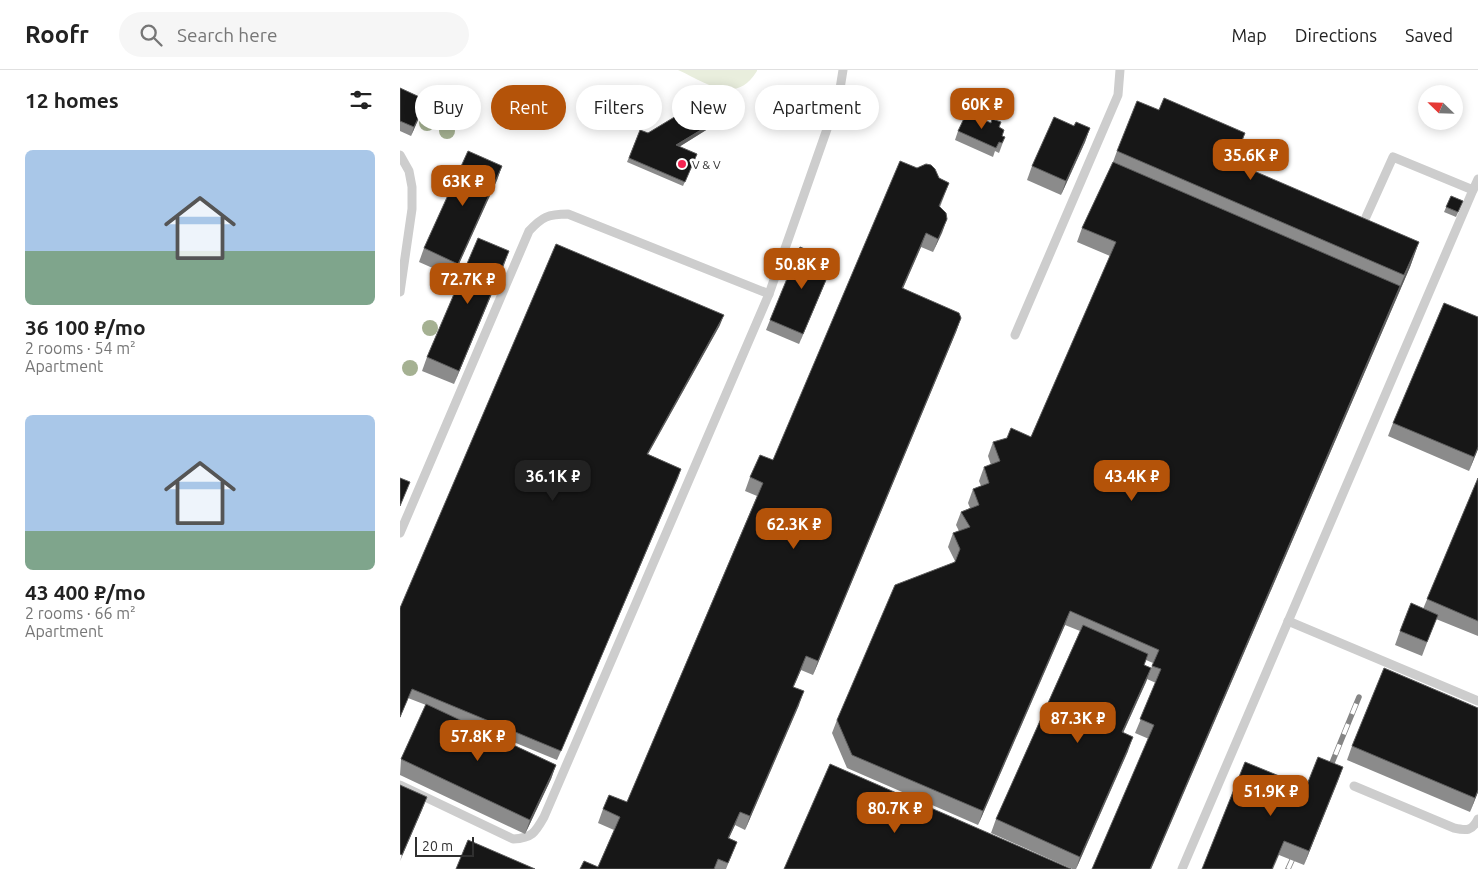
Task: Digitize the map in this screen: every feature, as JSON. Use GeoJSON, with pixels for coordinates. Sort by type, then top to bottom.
{"type":"FeatureCollection","features":[{"type":"Feature","properties":{"kind":"lane"},"geometry":{"type":"LineString","coordinates":[[400,785],[513,839],[526,838],[537,830],[769,294],[839,95],[843,70]]}},
{"type":"Feature","properties":{"kind":"lane"},"geometry":{"type":"LineString","coordinates":[[1015,335],[1118,95],[1120,70]]}},
{"type":"Feature","properties":{"kind":"lane"},"geometry":{"type":"LineString","coordinates":[[400,154],[409,171],[412,188],[412,209],[400,292]]}},
{"type":"Feature","properties":{"kind":"lane"},"geometry":{"type":"LineString","coordinates":[[1366,217],[1393,157],[1473,190]]}},
{"type":"Feature","properties":{"kind":"lane"},"geometry":{"type":"LineString","coordinates":[[1182,869],[1478,179]]}},
{"type":"Feature","properties":{"kind":"lane"},"geometry":{"type":"LineString","coordinates":[[400,533],[529,231],[540,219],[553,214],[568,214],[769,294]]}},
{"type":"Feature","properties":{"kind":"lane"},"geometry":{"type":"LineString","coordinates":[[1288,621],[1478,701]]}},
{"type":"Feature","properties":{"kind":"lane"},"geometry":{"type":"LineString","coordinates":[[1354,786],[1465,831],[1474,827],[1478,819]]}},
{"type":"Feature","properties":{"kind":"green space"},"geometry":{"type":"Polygon","coordinates":[[[678,70],[757,70],[748,82],[743,85],[710,85],[678,70]]]}},
{"type":"Feature","properties":{"kind":"building"},"geometry":{"type":"Polygon","coordinates":[[[400,88],[415,95],[415,125],[414,127],[400,121],[400,88]]]}},
{"type":"Feature","properties":{"kind":"building"},"geometry":{"type":"Polygon","coordinates":[[[1164,98],[1245,133],[1233,162],[1419,242],[1404,275],[1117,151],[1137,101],[1159,110],[1164,98]]]}},
{"type":"Feature","properties":{"kind":"building"},"geometry":{"type":"Polygon","coordinates":[[[967,112],[991,123],[992,119],[1001,122],[999,127],[1004,130],[1002,136],[1005,137],[1002,143],[999,142],[996,148],[958,131],[967,112]]]}},
{"type":"Feature","properties":{"kind":"building"},"geometry":{"type":"Polygon","coordinates":[[[1054,117],[1074,126],[1076,122],[1090,128],[1066,181],[1032,166],[1054,117]]]}},
{"type":"Feature","properties":{"kind":"building"},"geometry":{"type":"Polygon","coordinates":[[[672,119],[672,130],[701,130],[676,145],[697,154],[685,182],[629,158],[640,130],[648,133],[653,130],[662,130],[662,125],[672,119]]]}},
{"type":"Feature","properties":{"kind":"building"},"geometry":{"type":"Polygon","coordinates":[[[468,151],[502,166],[458,264],[424,248],[468,151]]]}},
{"type":"Feature","properties":{"kind":"building"},"geometry":{"type":"Polygon","coordinates":[[[900,161],[917,168],[926,164],[931,165],[939,178],[949,183],[939,206],[946,213],[947,219],[938,239],[926,233],[902,288],[959,313],[961,318],[818,661],[806,656],[793,687],[804,691],[750,816],[740,812],[728,838],[737,842],[728,863],[718,859],[714,869],[580,869],[584,861],[598,867],[620,817],[603,809],[609,795],[627,802],[763,483],[750,477],[760,455],[773,460],[900,161]]]}},
{"type":"Feature","properties":{"kind":"building"},"geometry":{"type":"Polygon","coordinates":[[[1113,162],[1400,286],[1150,869],[1092,869],[1154,725],[1140,719],[1161,669],[1152,666],[1159,650],[1070,611],[983,811],[852,755],[837,720],[895,585],[955,562],[960,549],[953,533],[970,527],[961,512],[979,505],[973,489],[989,483],[984,467],[1000,461],[993,442],[1007,438],[1011,428],[1031,437],[1116,242],[1082,228],[1113,162]]]}},
{"type":"Feature","properties":{"kind":"building"},"geometry":{"type":"Polygon","coordinates":[[[1451,196],[1463,201],[1458,212],[1446,207],[1451,196]]]}},
{"type":"Feature","properties":{"kind":"building"},"geometry":{"type":"Polygon","coordinates":[[[478,238],[509,251],[459,371],[427,357],[478,238]]]}},
{"type":"Feature","properties":{"kind":"building"},"geometry":{"type":"Polygon","coordinates":[[[556,244],[724,315],[647,454],[681,469],[561,751],[412,689],[400,717],[400,608],[556,244]]]}},
{"type":"Feature","properties":{"kind":"building"},"geometry":{"type":"Polygon","coordinates":[[[800,247],[834,261],[803,334],[770,320],[800,247]]]}},
{"type":"Feature","properties":{"kind":"building"},"geometry":{"type":"Polygon","coordinates":[[[1444,303],[1478,317],[1478,447],[1474,457],[1393,423],[1444,303]]]}},
{"type":"Feature","properties":{"kind":"building"},"geometry":{"type":"Polygon","coordinates":[[[400,478],[410,482],[400,506],[400,478]]]}},
{"type":"Feature","properties":{"kind":"building"},"geometry":{"type":"Polygon","coordinates":[[[1478,478],[1478,621],[1427,599],[1478,478]]]}},
{"type":"Feature","properties":{"kind":"building"},"geometry":{"type":"Polygon","coordinates":[[[1411,603],[1438,615],[1427,642],[1400,631],[1411,603]]]}},
{"type":"Feature","properties":{"kind":"building"},"geometry":{"type":"Polygon","coordinates":[[[1083,625],[1148,654],[1144,665],[1151,668],[1122,732],[1133,737],[1080,857],[996,819],[1083,625]]]}},
{"type":"Feature","properties":{"kind":"building"},"geometry":{"type":"Polygon","coordinates":[[[1384,668],[1478,708],[1478,790],[1475,798],[1352,746],[1384,668]]]}},
{"type":"Feature","properties":{"kind":"building"},"geometry":{"type":"Polygon","coordinates":[[[426,704],[556,765],[530,820],[401,759],[426,704]]]}},
{"type":"Feature","properties":{"kind":"building"},"geometry":{"type":"Polygon","coordinates":[[[1318,757],[1343,767],[1309,851],[1284,841],[1272,869],[1202,869],[1245,762],[1306,787],[1318,757]]]}},
{"type":"Feature","properties":{"kind":"building"},"geometry":{"type":"Polygon","coordinates":[[[830,764],[1071,869],[784,869],[830,764]]]}},
{"type":"Feature","properties":{"kind":"building"},"geometry":{"type":"Polygon","coordinates":[[[400,785],[427,797],[402,855],[400,854],[400,785]]]}},
{"type":"Feature","properties":{"kind":"building"},"geometry":{"type":"Polygon","coordinates":[[[468,840],[535,869],[456,869],[468,840]]]}},
{"type":"Feature","properties":{"kind":"railway"},"geometry":{"type":"LineString","coordinates":[[1327,775],[1359,697]]}},
{"type":"Feature","properties":{"kind":"railway"},"geometry":{"type":"LineString","coordinates":[[1288,869],[1298,847]]}},
{"type":"Feature","properties":{"kind":"place","name":"V & V"},"geometry":{"type":"Point","coordinates":[682,164]}}]}
